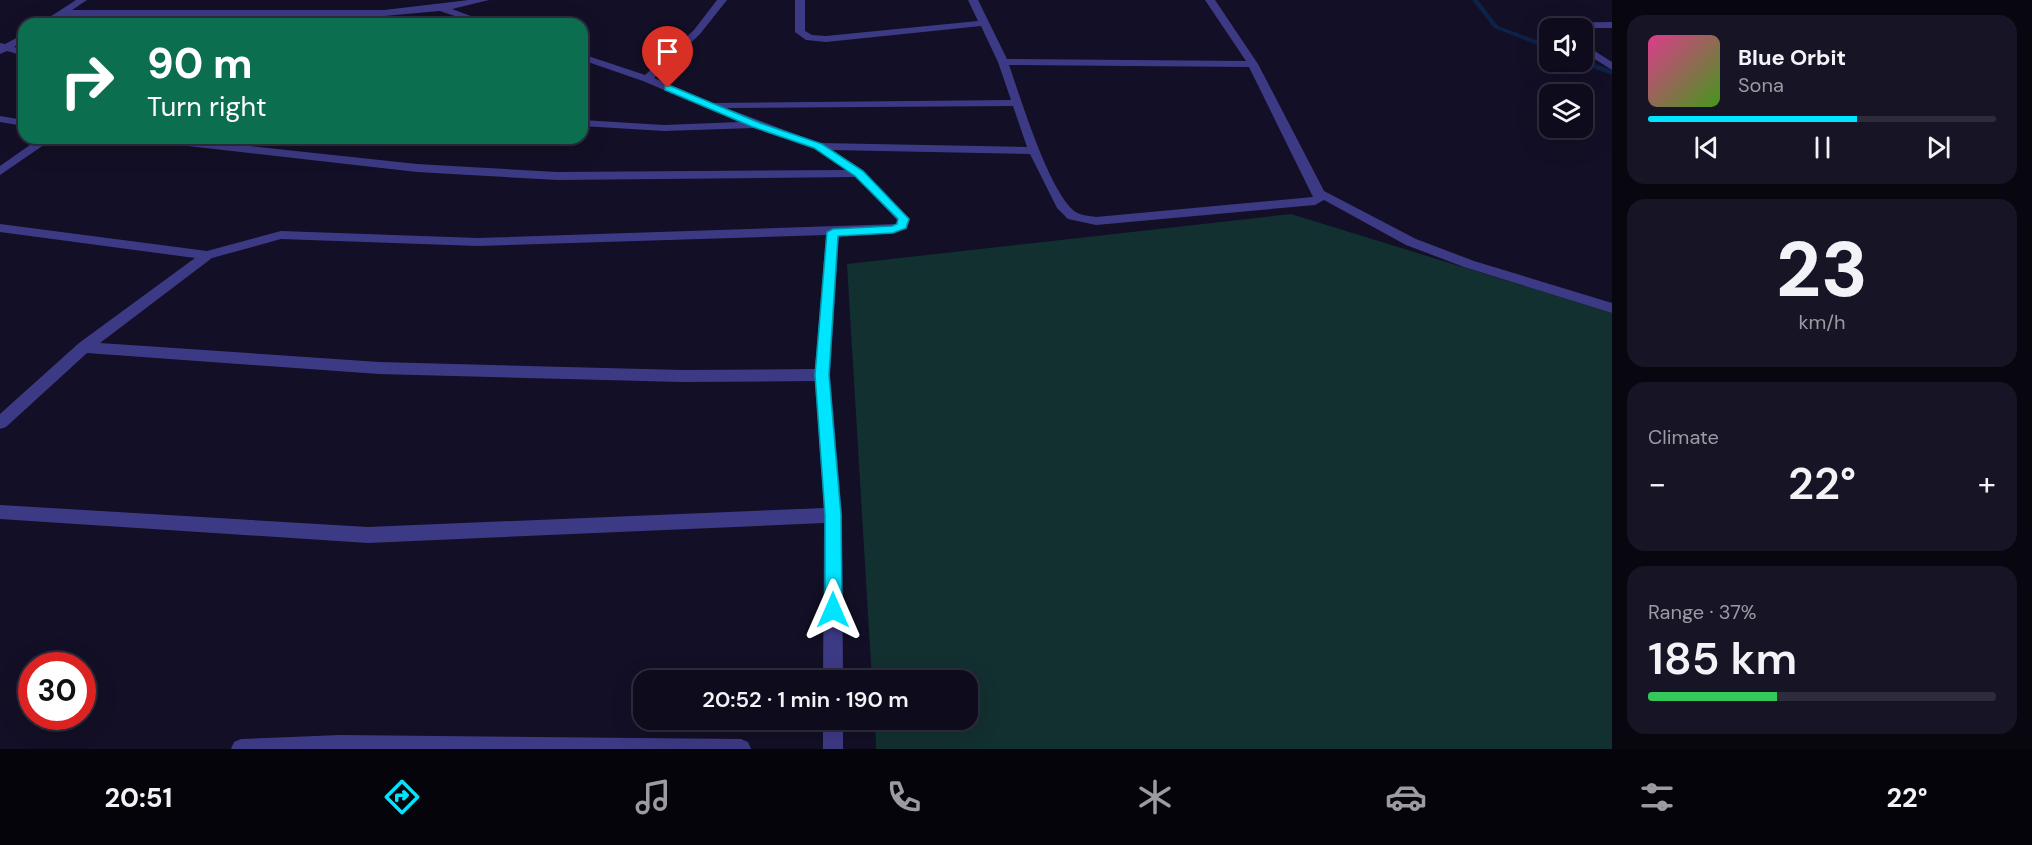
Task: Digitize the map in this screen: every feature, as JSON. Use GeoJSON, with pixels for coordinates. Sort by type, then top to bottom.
{"type":"FeatureCollection","features":[{"type":"Feature","properties":{"kind":"street"},"geometry":{"type":"LineString","coordinates":[[53,18],[82,0]]}},
{"type":"Feature","properties":{"kind":"street"},"geometry":{"type":"LineString","coordinates":[[415,0],[469,18]]}},
{"type":"Feature","properties":{"kind":"street"},"geometry":{"type":"LineString","coordinates":[[61,13],[384,13],[440,8],[484,0]]}},
{"type":"Feature","properties":{"kind":"street"},"geometry":{"type":"LineString","coordinates":[[647,79],[698,32],[722,0]]}},
{"type":"Feature","properties":{"kind":"street"},"geometry":{"type":"LineString","coordinates":[[800,0],[800,32],[810,38],[826,39],[983,22]]}},
{"type":"Feature","properties":{"kind":"street"},"geometry":{"type":"LineString","coordinates":[[973,0],[1003,62],[1034,151],[1061,205],[1072,216],[1096,221],[1315,201],[1319,198],[1319,194]]}},
{"type":"Feature","properties":{"kind":"street"},"geometry":{"type":"LineString","coordinates":[[1210,0],[1253,64],[1319,194],[1411,242],[1468,264],[1612,308]]}},
{"type":"Feature","properties":{"kind":"street"},"geometry":{"type":"LineString","coordinates":[[253,18],[262,13]]}},
{"type":"Feature","properties":{"kind":"street"},"geometry":{"type":"LineString","coordinates":[[1593,25],[1612,25]]}},
{"type":"Feature","properties":{"kind":"street"},"geometry":{"type":"LineString","coordinates":[[2,49],[18,40]]}},
{"type":"Feature","properties":{"kind":"street"},"geometry":{"type":"LineString","coordinates":[[2,49],[18,52]]}},
{"type":"Feature","properties":{"kind":"street"},"geometry":{"type":"LineString","coordinates":[[1593,54],[1612,67]]}},
{"type":"Feature","properties":{"kind":"street"},"geometry":{"type":"LineString","coordinates":[[0,423],[84,347],[207,255],[281,235],[478,242],[833,232],[893,229],[902,226],[904,219],[859,173],[818,146],[757,125],[647,79],[588,59]]}},
{"type":"Feature","properties":{"kind":"street"},"geometry":{"type":"LineString","coordinates":[[1003,62],[1253,64]]}},
{"type":"Feature","properties":{"kind":"street"},"geometry":{"type":"LineString","coordinates":[[710,105],[1017,103]]}},
{"type":"Feature","properties":{"kind":"street"},"geometry":{"type":"LineString","coordinates":[[0,119],[18,122]]}},
{"type":"Feature","properties":{"kind":"street"},"geometry":{"type":"LineString","coordinates":[[588,123],[664,128],[757,125]]}},
{"type":"Feature","properties":{"kind":"street"},"geometry":{"type":"LineString","coordinates":[[0,171],[39,144]]}},
{"type":"Feature","properties":{"kind":"street"},"geometry":{"type":"LineString","coordinates":[[199,144],[417,168],[557,176],[859,173]]}},
{"type":"Feature","properties":{"kind":"street"},"geometry":{"type":"LineString","coordinates":[[818,146],[1034,151]]}},
{"type":"Feature","properties":{"kind":"street"},"geometry":{"type":"LineString","coordinates":[[0,228],[207,255]]}},
{"type":"Feature","properties":{"kind":"street"},"geometry":{"type":"LineString","coordinates":[[833,232],[822,375],[833,515],[833,670]]}},
{"type":"Feature","properties":{"kind":"street"},"geometry":{"type":"LineString","coordinates":[[84,347],[379,368],[682,376],[822,375]]}},
{"type":"Feature","properties":{"kind":"street"},"geometry":{"type":"LineString","coordinates":[[0,512],[368,535],[833,515]]}},
{"type":"Feature","properties":{"kind":"street"},"geometry":{"type":"LineString","coordinates":[[833,730],[833,749]]}},
{"type":"Feature","properties":{"kind":"street"},"geometry":{"type":"LineString","coordinates":[[241,749],[340,745],[741,749]]}},
{"type":"Feature","properties":{"kind":"green space"},"geometry":{"type":"Polygon","coordinates":[[[1291,214],[1612,313],[1612,749],[876,749],[875,730],[978,730],[978,670],[871,670],[847,264],[1291,214]]]}},
{"type":"Feature","properties":{"kind":"waterway"},"geometry":{"type":"LineString","coordinates":[[1475,0],[1496,27],[1539,44]]}},
{"type":"Feature","properties":{"kind":"waterway"},"geometry":{"type":"LineString","coordinates":[[1593,65],[1612,73]]}},
{"type":"Feature","properties":{"kind":"route"},"geometry":{"type":"LineString","coordinates":[[668,88],[757,125],[818,146],[859,173],[904,219],[902,226],[893,229],[833,232],[822,375],[833,515],[833,610]]}}]}
